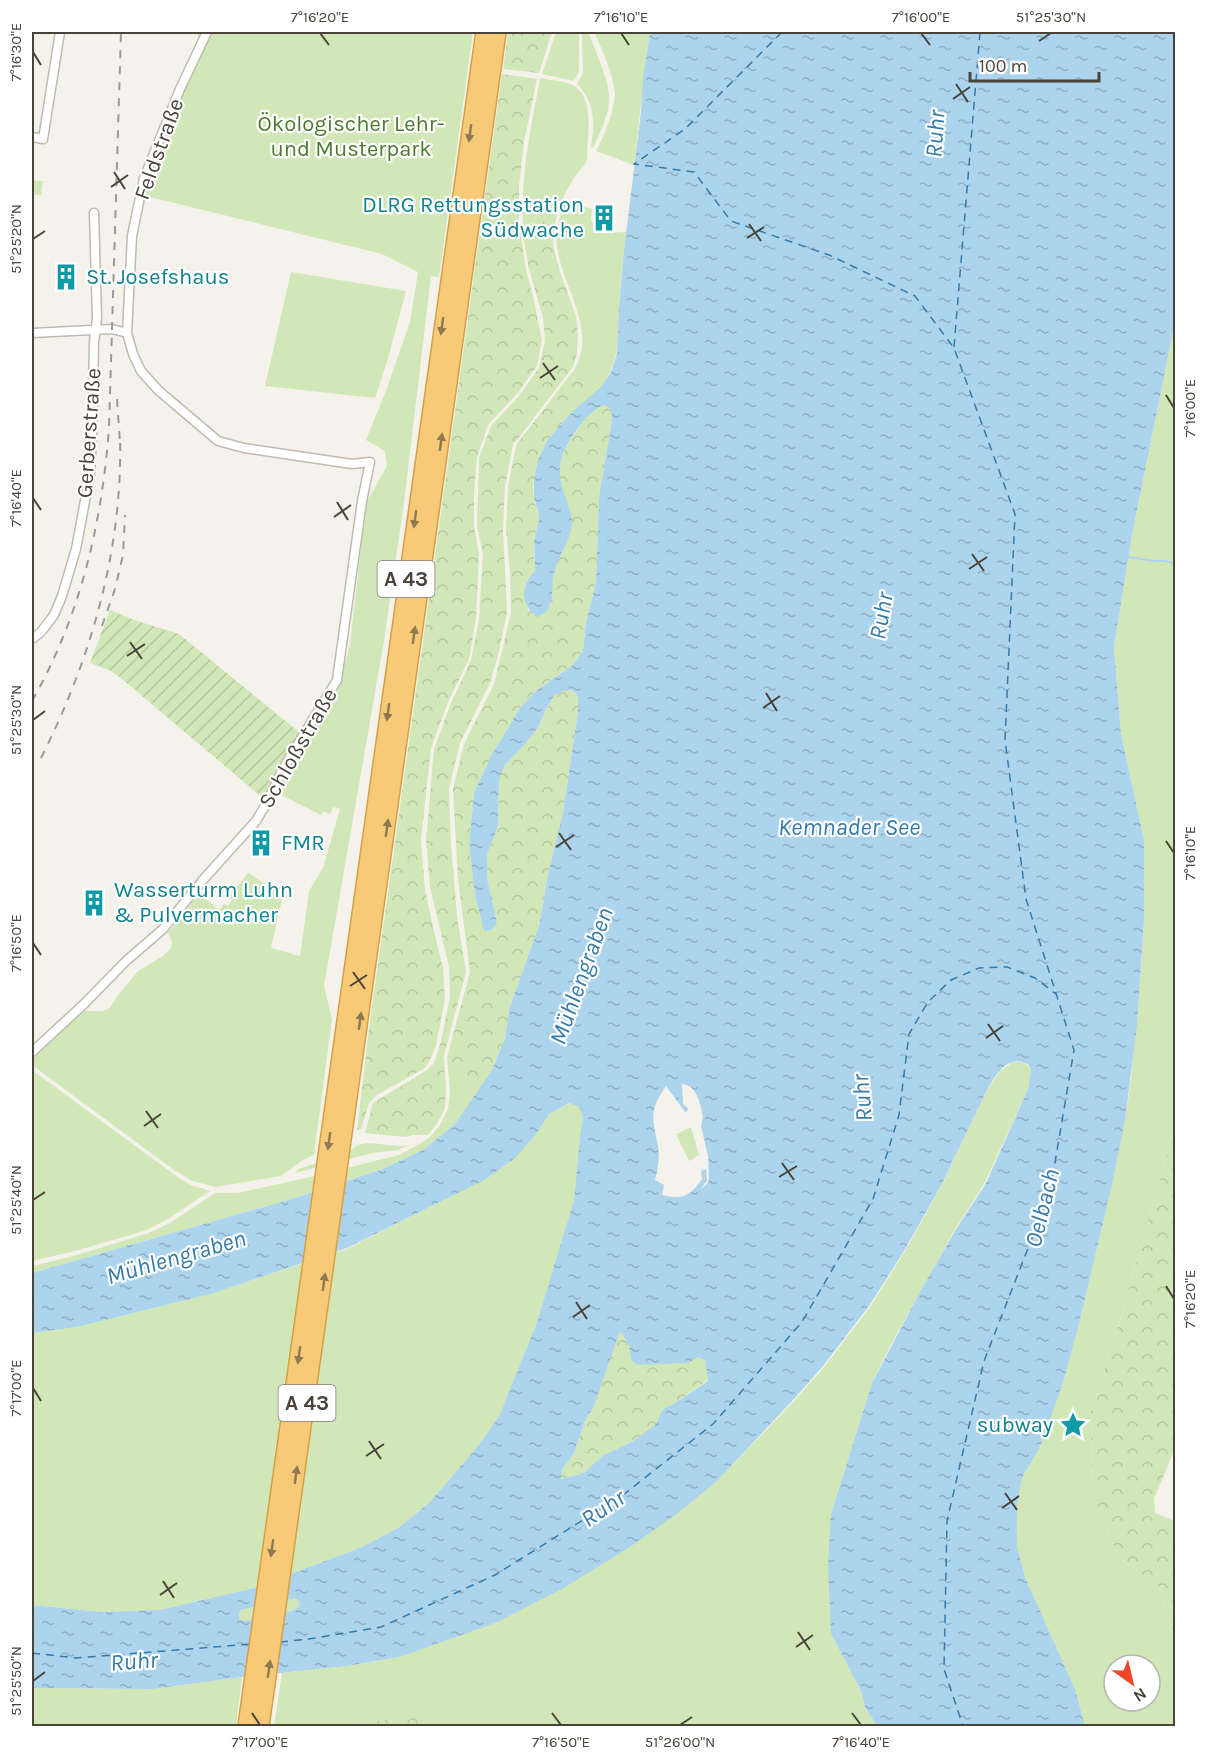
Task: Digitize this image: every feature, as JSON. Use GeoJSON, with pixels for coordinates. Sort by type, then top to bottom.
{"type":"FeatureCollection","features":[{"type":"Feature","properties":{"kind":"highway","name":"A 43"},"geometry":{"type":"LineString","coordinates":[[261,1726],[484,32]]}},
{"type":"Feature","properties":{"kind":"highway","name":"A 43"},"geometry":{"type":"LineString","coordinates":[[246,1726],[345,1081],[498,32]]}},
{"type":"Feature","properties":{"kind":"street"},"geometry":{"type":"LineString","coordinates":[[32,137],[43,139],[60,32]]}},
{"type":"Feature","properties":{"kind":"street","name":"Feldstraße"},"geometry":{"type":"LineString","coordinates":[[207,32],[180,89],[141,189],[132,236],[127,333],[133,354],[141,371],[158,390],[218,441],[244,448],[341,463],[370,462]]}},
{"type":"Feature","properties":{"kind":"street","name":"Gerberstraße"},"geometry":{"type":"LineString","coordinates":[[32,639],[41,633],[54,615],[65,586],[78,540],[91,457],[96,329],[94,213]]}},
{"type":"Feature","properties":{"kind":"street"},"geometry":{"type":"LineString","coordinates":[[32,333],[112,329],[127,333]]}},
{"type":"Feature","properties":{"kind":"street","name":"Schloßstraße"},"geometry":{"type":"LineString","coordinates":[[32,1052],[163,929],[256,821],[265,806],[300,738],[315,718],[337,680],[362,501],[370,462]]}},
{"type":"Feature","properties":{"kind":"green space","name":"Ökologischer Lehr- und Musterpark"},"geometry":{"type":"Polygon","coordinates":[[[197,32],[473,32],[439,277],[431,276],[404,503],[384,641],[324,986],[332,1019],[314,1155],[281,1176],[216,1187],[192,1181],[174,1170],[32,1065],[32,1058],[81,1011],[102,1011],[110,1008],[138,971],[163,956],[171,948],[172,942],[168,932],[181,919],[199,893],[219,910],[224,904],[228,906],[232,900],[229,897],[248,873],[283,895],[271,948],[300,956],[309,891],[323,868],[340,809],[333,807],[330,814],[323,811],[321,815],[277,793],[322,714],[335,701],[350,645],[366,503],[387,466],[385,451],[366,440],[410,322],[418,272],[382,254],[137,195],[199,42],[197,32]]]}},
{"type":"Feature","properties":{"kind":"green space"},"geometry":{"type":"Polygon","coordinates":[[[508,32],[552,32],[539,73],[503,69],[508,32]]]}},
{"type":"Feature","properties":{"kind":"green space"},"geometry":{"type":"Polygon","coordinates":[[[556,32],[579,32],[579,71],[574,81],[542,74],[556,32]]]}},
{"type":"Feature","properties":{"kind":"green space"},"geometry":{"type":"Polygon","coordinates":[[[582,32],[588,32],[609,94],[607,115],[593,148],[591,147],[592,113],[587,98],[577,84],[583,73],[582,32]]]}},
{"type":"Feature","properties":{"kind":"green space"},"geometry":{"type":"Polygon","coordinates":[[[594,32],[650,32],[634,165],[596,151],[608,123],[615,93],[610,70],[594,32]]]}},
{"type":"Feature","properties":{"kind":"green space"},"geometry":{"type":"Polygon","coordinates":[[[502,74],[537,79],[524,142],[519,186],[519,220],[526,270],[542,340],[537,366],[517,394],[488,425],[477,457],[474,495],[474,526],[479,554],[476,619],[469,659],[448,702],[431,748],[421,840],[425,889],[443,968],[445,999],[436,1045],[425,1068],[377,1095],[369,1103],[361,1130],[357,1130],[369,1029],[502,74]]]}},
{"type":"Feature","properties":{"kind":"green space"},"geometry":{"type":"Polygon","coordinates":[[[540,78],[568,83],[576,87],[585,99],[589,124],[587,161],[575,176],[562,201],[554,227],[553,246],[547,238],[544,217],[537,215],[528,225],[529,242],[525,247],[524,183],[540,78]]]}},
{"type":"Feature","properties":{"kind":"green space"},"geometry":{"type":"Polygon","coordinates":[[[32,180],[43,181],[41,195],[32,194],[32,180]]]}},
{"type":"Feature","properties":{"kind":"green space"},"geometry":{"type":"Polygon","coordinates":[[[565,201],[592,209],[591,220],[598,233],[626,232],[617,349],[612,367],[601,388],[583,371],[574,378],[570,375],[579,360],[582,344],[577,311],[557,247],[557,229],[565,201]]]}},
{"type":"Feature","properties":{"kind":"green space"},"geometry":{"type":"Polygon","coordinates":[[[537,215],[544,216],[547,238],[553,245],[576,316],[577,353],[573,367],[513,445],[505,486],[503,530],[507,612],[490,683],[460,743],[449,789],[457,916],[466,972],[444,1056],[445,1108],[428,1135],[405,1137],[365,1133],[373,1103],[427,1070],[434,1063],[450,997],[449,967],[430,887],[426,840],[434,749],[451,703],[471,660],[479,619],[483,554],[477,526],[479,458],[491,426],[518,397],[539,368],[545,340],[543,318],[525,247],[529,242],[528,225],[533,223],[537,215]]]}},
{"type":"Feature","properties":{"kind":"green space"},"geometry":{"type":"Polygon","coordinates":[[[291,272],[406,291],[375,398],[265,386],[291,272]]]}},
{"type":"Feature","properties":{"kind":"green space"},"geometry":{"type":"Polygon","coordinates":[[[1175,322],[1175,1125],[1120,1321],[1091,1411],[1092,1493],[1117,1555],[1159,1587],[1175,1638],[1175,1726],[1085,1726],[1076,1692],[1025,1577],[1017,1546],[1017,1506],[1022,1478],[1040,1447],[1081,1316],[1112,1185],[1131,1080],[1144,922],[1144,840],[1121,734],[1114,647],[1132,535],[1175,322]]]}},
{"type":"Feature","properties":{"kind":"green space"},"geometry":{"type":"Polygon","coordinates":[[[583,371],[601,388],[576,409],[553,434],[537,464],[534,498],[539,520],[534,543],[535,571],[527,581],[524,590],[529,611],[551,605],[553,576],[568,537],[571,521],[560,478],[563,453],[583,421],[593,411],[605,405],[611,410],[612,420],[599,496],[596,583],[586,621],[583,651],[573,665],[536,691],[520,708],[492,754],[474,793],[469,844],[475,896],[484,931],[492,930],[497,923],[487,878],[487,855],[498,826],[499,781],[504,766],[539,726],[554,696],[563,691],[572,690],[578,696],[578,712],[563,812],[539,926],[509,1009],[505,1038],[492,1070],[480,1090],[447,1057],[470,972],[458,880],[453,789],[464,744],[494,684],[511,613],[506,529],[508,486],[516,445],[570,375],[574,378],[583,371]]]}},
{"type":"Feature","properties":{"kind":"green space"},"geometry":{"type":"Polygon","coordinates":[[[110,610],[179,634],[300,733],[289,749],[264,799],[122,679],[111,671],[90,663],[110,610]]]}},
{"type":"Feature","properties":{"kind":"green space"},"geometry":{"type":"Polygon","coordinates":[[[447,1057],[480,1090],[455,1124],[423,1150],[380,1170],[295,1198],[32,1273],[32,1266],[149,1233],[170,1223],[215,1193],[238,1193],[399,1155],[430,1137],[440,1125],[448,1109],[450,1091],[447,1057]]]}},
{"type":"Feature","properties":{"kind":"green space"},"geometry":{"type":"Polygon","coordinates":[[[1013,1062],[1026,1064],[1031,1070],[1028,1089],[985,1182],[954,1231],[872,1383],[831,1514],[831,1634],[861,1691],[865,1707],[877,1726],[436,1726],[428,1717],[402,1717],[348,1726],[274,1726],[282,1673],[400,1657],[447,1640],[678,1513],[716,1482],[795,1400],[824,1367],[870,1307],[942,1185],[986,1092],[1000,1071],[1013,1062]]]}},
{"type":"Feature","properties":{"kind":"green space"},"geometry":{"type":"Polygon","coordinates":[[[32,1070],[179,1178],[191,1185],[210,1191],[147,1230],[32,1261],[32,1070]]]}},
{"type":"Feature","properties":{"kind":"green space"},"geometry":{"type":"Polygon","coordinates":[[[569,1103],[579,1107],[583,1117],[574,1200],[536,1325],[499,1416],[478,1446],[429,1503],[398,1528],[362,1547],[254,1588],[160,1610],[102,1612],[32,1605],[32,1333],[77,1327],[213,1293],[347,1249],[445,1199],[537,1133],[549,1114],[569,1103]]]}},
{"type":"Feature","properties":{"kind":"green space"},"geometry":{"type":"Polygon","coordinates":[[[1175,1125],[1176,1446],[1154,1499],[1155,1513],[1175,1521],[1175,1638],[1159,1587],[1117,1555],[1092,1493],[1091,1411],[1120,1321],[1175,1125]]]}},
{"type":"Feature","properties":{"kind":"green space"},"geometry":{"type":"Polygon","coordinates":[[[691,1127],[699,1155],[689,1161],[676,1134],[691,1127]]]}},
{"type":"Feature","properties":{"kind":"green space"},"geometry":{"type":"Polygon","coordinates":[[[368,1143],[410,1145],[398,1150],[373,1153],[295,1173],[298,1169],[346,1154],[357,1145],[368,1143]]]}},
{"type":"Feature","properties":{"kind":"green space"},"geometry":{"type":"Polygon","coordinates":[[[620,1330],[629,1345],[631,1360],[637,1365],[698,1357],[705,1359],[708,1380],[663,1409],[657,1424],[633,1441],[602,1456],[584,1473],[560,1479],[562,1470],[574,1453],[585,1421],[594,1406],[620,1330]]]}},
{"type":"Feature","properties":{"kind":"green space"},"geometry":{"type":"Polygon","coordinates":[[[296,1598],[299,1604],[294,1610],[250,1620],[239,1619],[241,1610],[296,1598]]]}},
{"type":"Feature","properties":{"kind":"green space"},"geometry":{"type":"Polygon","coordinates":[[[242,1677],[236,1726],[32,1726],[32,1688],[153,1689],[242,1677]]]}},
{"type":"Feature","properties":{"kind":"green space"},"geometry":{"type":"Polygon","coordinates":[[[402,1717],[428,1717],[436,1726],[348,1726],[402,1717]]]}},
{"type":"Feature","properties":{"kind":"water","name":"Kemnader See"},"geometry":{"type":"Polygon","coordinates":[[[650,32],[1175,32],[1175,322],[1132,535],[1114,647],[1121,734],[1144,840],[1144,922],[1137,1025],[1125,1121],[1081,1316],[1063,1383],[1040,1447],[1022,1478],[1017,1506],[1017,1546],[1025,1577],[1076,1692],[1085,1726],[877,1726],[865,1707],[861,1691],[831,1634],[828,1565],[831,1514],[872,1383],[922,1288],[986,1183],[1028,1089],[1031,1070],[1028,1064],[1017,1061],[1000,1070],[994,1079],[942,1184],[904,1251],[869,1306],[823,1366],[716,1482],[678,1513],[630,1547],[562,1589],[495,1623],[400,1657],[347,1666],[153,1689],[32,1688],[32,1605],[102,1612],[160,1610],[254,1588],[362,1547],[398,1528],[429,1503],[478,1446],[499,1416],[536,1325],[574,1200],[583,1117],[579,1107],[569,1103],[549,1114],[537,1133],[515,1158],[486,1179],[347,1248],[214,1293],[77,1327],[32,1333],[32,1273],[295,1198],[380,1170],[423,1150],[455,1124],[492,1070],[505,1038],[509,1009],[539,926],[563,812],[578,712],[578,696],[572,690],[563,691],[554,696],[539,726],[504,766],[499,781],[498,826],[487,855],[487,878],[497,923],[492,930],[484,931],[475,896],[469,844],[474,793],[492,754],[520,708],[536,691],[573,665],[583,651],[586,622],[596,583],[599,496],[612,420],[611,410],[605,405],[590,414],[567,445],[561,460],[560,476],[571,515],[571,529],[554,574],[549,607],[537,617],[527,606],[524,594],[527,583],[535,571],[534,542],[539,520],[534,498],[534,479],[538,460],[547,441],[574,410],[601,387],[611,372],[617,354],[623,258],[650,32]],[[682,1084],[683,1104],[688,1109],[686,1113],[666,1086],[653,1114],[659,1154],[655,1180],[664,1185],[662,1195],[675,1197],[681,1197],[694,1189],[702,1179],[701,1171],[706,1169],[707,1180],[700,1190],[709,1179],[708,1156],[701,1126],[703,1117],[699,1100],[690,1086],[682,1084]],[[620,1331],[594,1406],[585,1421],[574,1453],[562,1470],[561,1479],[584,1473],[602,1456],[633,1441],[656,1424],[663,1409],[708,1381],[705,1360],[698,1357],[688,1363],[637,1365],[631,1360],[629,1345],[620,1331]],[[296,1598],[241,1610],[239,1619],[250,1620],[294,1610],[298,1607],[299,1601],[296,1598]]]}},
{"type":"Feature","properties":{"kind":"waterway"},"geometry":{"type":"LineString","coordinates":[[1128,557],[1176,564]]}},
{"type":"Feature","properties":{"kind":"ferry route"},"geometry":{"type":"LineString","coordinates":[[782,32],[685,129],[634,164],[694,172],[731,221],[829,255],[915,296],[954,348],[1015,514],[1005,740],[1026,899],[1074,1050],[1050,1192],[984,1361],[947,1521],[944,1669],[963,1726]]}},
{"type":"Feature","properties":{"kind":"ferry route"},"geometry":{"type":"LineString","coordinates":[[954,347],[980,32]]}},
{"type":"Feature","properties":{"kind":"ferry route"},"geometry":{"type":"LineString","coordinates":[[280,1642],[381,1627],[495,1575],[623,1495],[713,1424],[802,1322],[873,1199],[899,1115],[909,1034],[928,1002],[951,980],[979,968],[1007,967],[1035,978],[1056,994]]}},
{"type":"Feature","properties":{"kind":"ferry route"},"geometry":{"type":"LineString","coordinates":[[32,1653],[76,1658],[252,1644]]}},
{"type":"Feature","properties":{"kind":"railway"},"geometry":{"type":"LineString","coordinates":[[32,701],[49,669],[76,603],[94,534],[106,464],[121,32]]}},
{"type":"Feature","properties":{"kind":"railway"},"geometry":{"type":"LineString","coordinates":[[117,399],[120,443]]}},
{"type":"Feature","properties":{"kind":"railway"},"geometry":{"type":"LineString","coordinates":[[41,758],[75,682],[89,642],[110,562],[120,479],[120,437]]}},
{"type":"Feature","properties":{"kind":"railway"},"geometry":{"type":"LineString","coordinates":[[102,626],[115,589],[123,555],[125,515]]}},
{"type":"Feature","properties":{"kind":"place","name":"DLRG Rettungsstation Südwache"},"geometry":{"type":"Point","coordinates":[604,218]}},
{"type":"Feature","properties":{"kind":"place","name":"St. Josefshaus"},"geometry":{"type":"Point","coordinates":[66,277]}},
{"type":"Feature","properties":{"kind":"place","name":"FMR"},"geometry":{"type":"Point","coordinates":[261,843]}},
{"type":"Feature","properties":{"kind":"place","name":"Wasserturm Luhn & Pulvermacher"},"geometry":{"type":"Point","coordinates":[94,903]}},
{"type":"Feature","properties":{"kind":"place","name":"subway"},"geometry":{"type":"Point","coordinates":[1073,1425]}},
{"type":"Feature","properties":{"kind":"water label","name":"Ruhr"},"geometry":{"type":"Point","coordinates":[935,134]}},
{"type":"Feature","properties":{"kind":"water label","name":"Ruhr"},"geometry":{"type":"Point","coordinates":[881,616]}},
{"type":"Feature","properties":{"kind":"water label","name":"Mühlengraben"},"geometry":{"type":"Point","coordinates":[581,976]}},
{"type":"Feature","properties":{"kind":"water label","name":"Ruhr"},"geometry":{"type":"Point","coordinates":[862,1098]}},
{"type":"Feature","properties":{"kind":"water label","name":"Oelbach"},"geometry":{"type":"Point","coordinates":[1042,1208]}},
{"type":"Feature","properties":{"kind":"water label","name":"Mühlengraben"},"geometry":{"type":"Point","coordinates":[176,1257]}},
{"type":"Feature","properties":{"kind":"water label","name":"Ruhr"},"geometry":{"type":"Point","coordinates":[603,1508]}},
{"type":"Feature","properties":{"kind":"water label","name":"Ruhr"},"geometry":{"type":"Point","coordinates":[134,1661]}}]}
